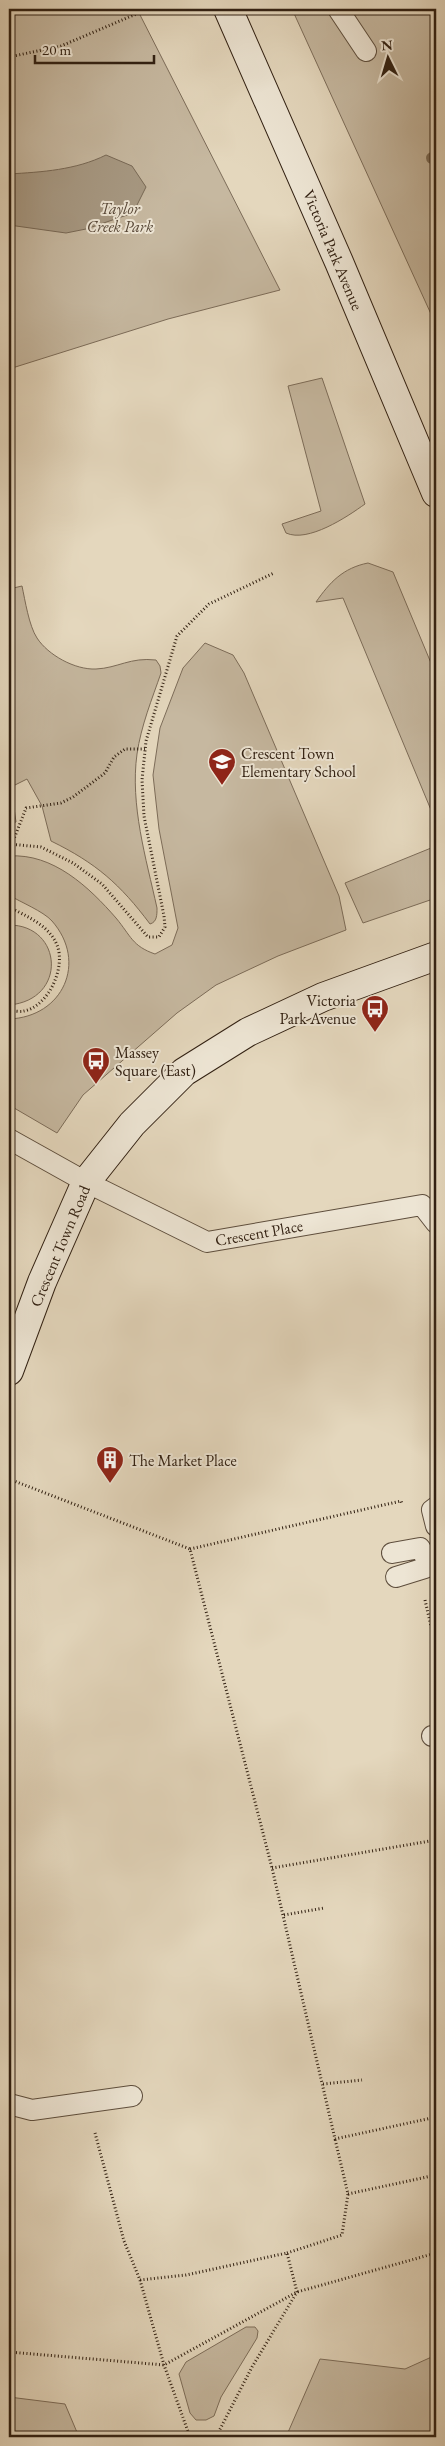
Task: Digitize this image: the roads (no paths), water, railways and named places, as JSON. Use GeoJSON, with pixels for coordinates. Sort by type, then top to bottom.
{"type":"FeatureCollection","features":[{"type":"Feature","properties":{"kind":"street","name":"Victoria Park Avenue"},"geometry":{"type":"LineString","coordinates":[[228,9],[339,262],[436,492]]}},
{"type":"Feature","properties":{"kind":"street","name":"Crescent Town Road"},"geometry":{"type":"LineString","coordinates":[[9,1371],[42,1282],[86,1182],[132,1124],[184,1072],[248,1032],[323,997],[436,956]]}},
{"type":"Feature","properties":{"kind":"lane"},"geometry":{"type":"LineString","coordinates":[[338,9],[366,51]]}},
{"type":"Feature","properties":{"kind":"lane"},"geometry":{"type":"LineString","coordinates":[[9,1139],[86,1182]]}},
{"type":"Feature","properties":{"kind":"lane","name":"Crescent Place"},"geometry":{"type":"LineString","coordinates":[[86,1182],[207,1242],[422,1205],[436,1223]]}},
{"type":"Feature","properties":{"kind":"lane"},"geometry":{"type":"LineString","coordinates":[[436,1507],[432,1510],[436,1526]]}},
{"type":"Feature","properties":{"kind":"lane"},"geometry":{"type":"LineString","coordinates":[[392,1553],[423,1558]]}},
{"type":"Feature","properties":{"kind":"lane"},"geometry":{"type":"LineString","coordinates":[[396,1577],[423,1558]]}},
{"type":"Feature","properties":{"kind":"lane"},"geometry":{"type":"LineString","coordinates":[[9,2104],[32,2110],[132,2096]]}},
{"type":"Feature","properties":{"kind":"waterway"},"geometry":{"type":"LineString","coordinates":[[432,158],[436,156]]}},
{"type":"Feature","properties":{"kind":"place","name":"Crescent Town Elementary School"},"geometry":{"type":"Point","coordinates":[222,786]}},
{"type":"Feature","properties":{"kind":"place","name":"Victoria Park Avenue"},"geometry":{"type":"Point","coordinates":[375,1033]}},
{"type":"Feature","properties":{"kind":"place","name":"Massey Square (East)"},"geometry":{"type":"Point","coordinates":[96,1085]}},
{"type":"Feature","properties":{"kind":"place","name":"The Market Place"},"geometry":{"type":"Point","coordinates":[110,1484]}},
{"type":"Feature","properties":{"kind":"park label","name":"Taylor Creek Park"},"geometry":{"type":"Point","coordinates":[120,217]}}]}
